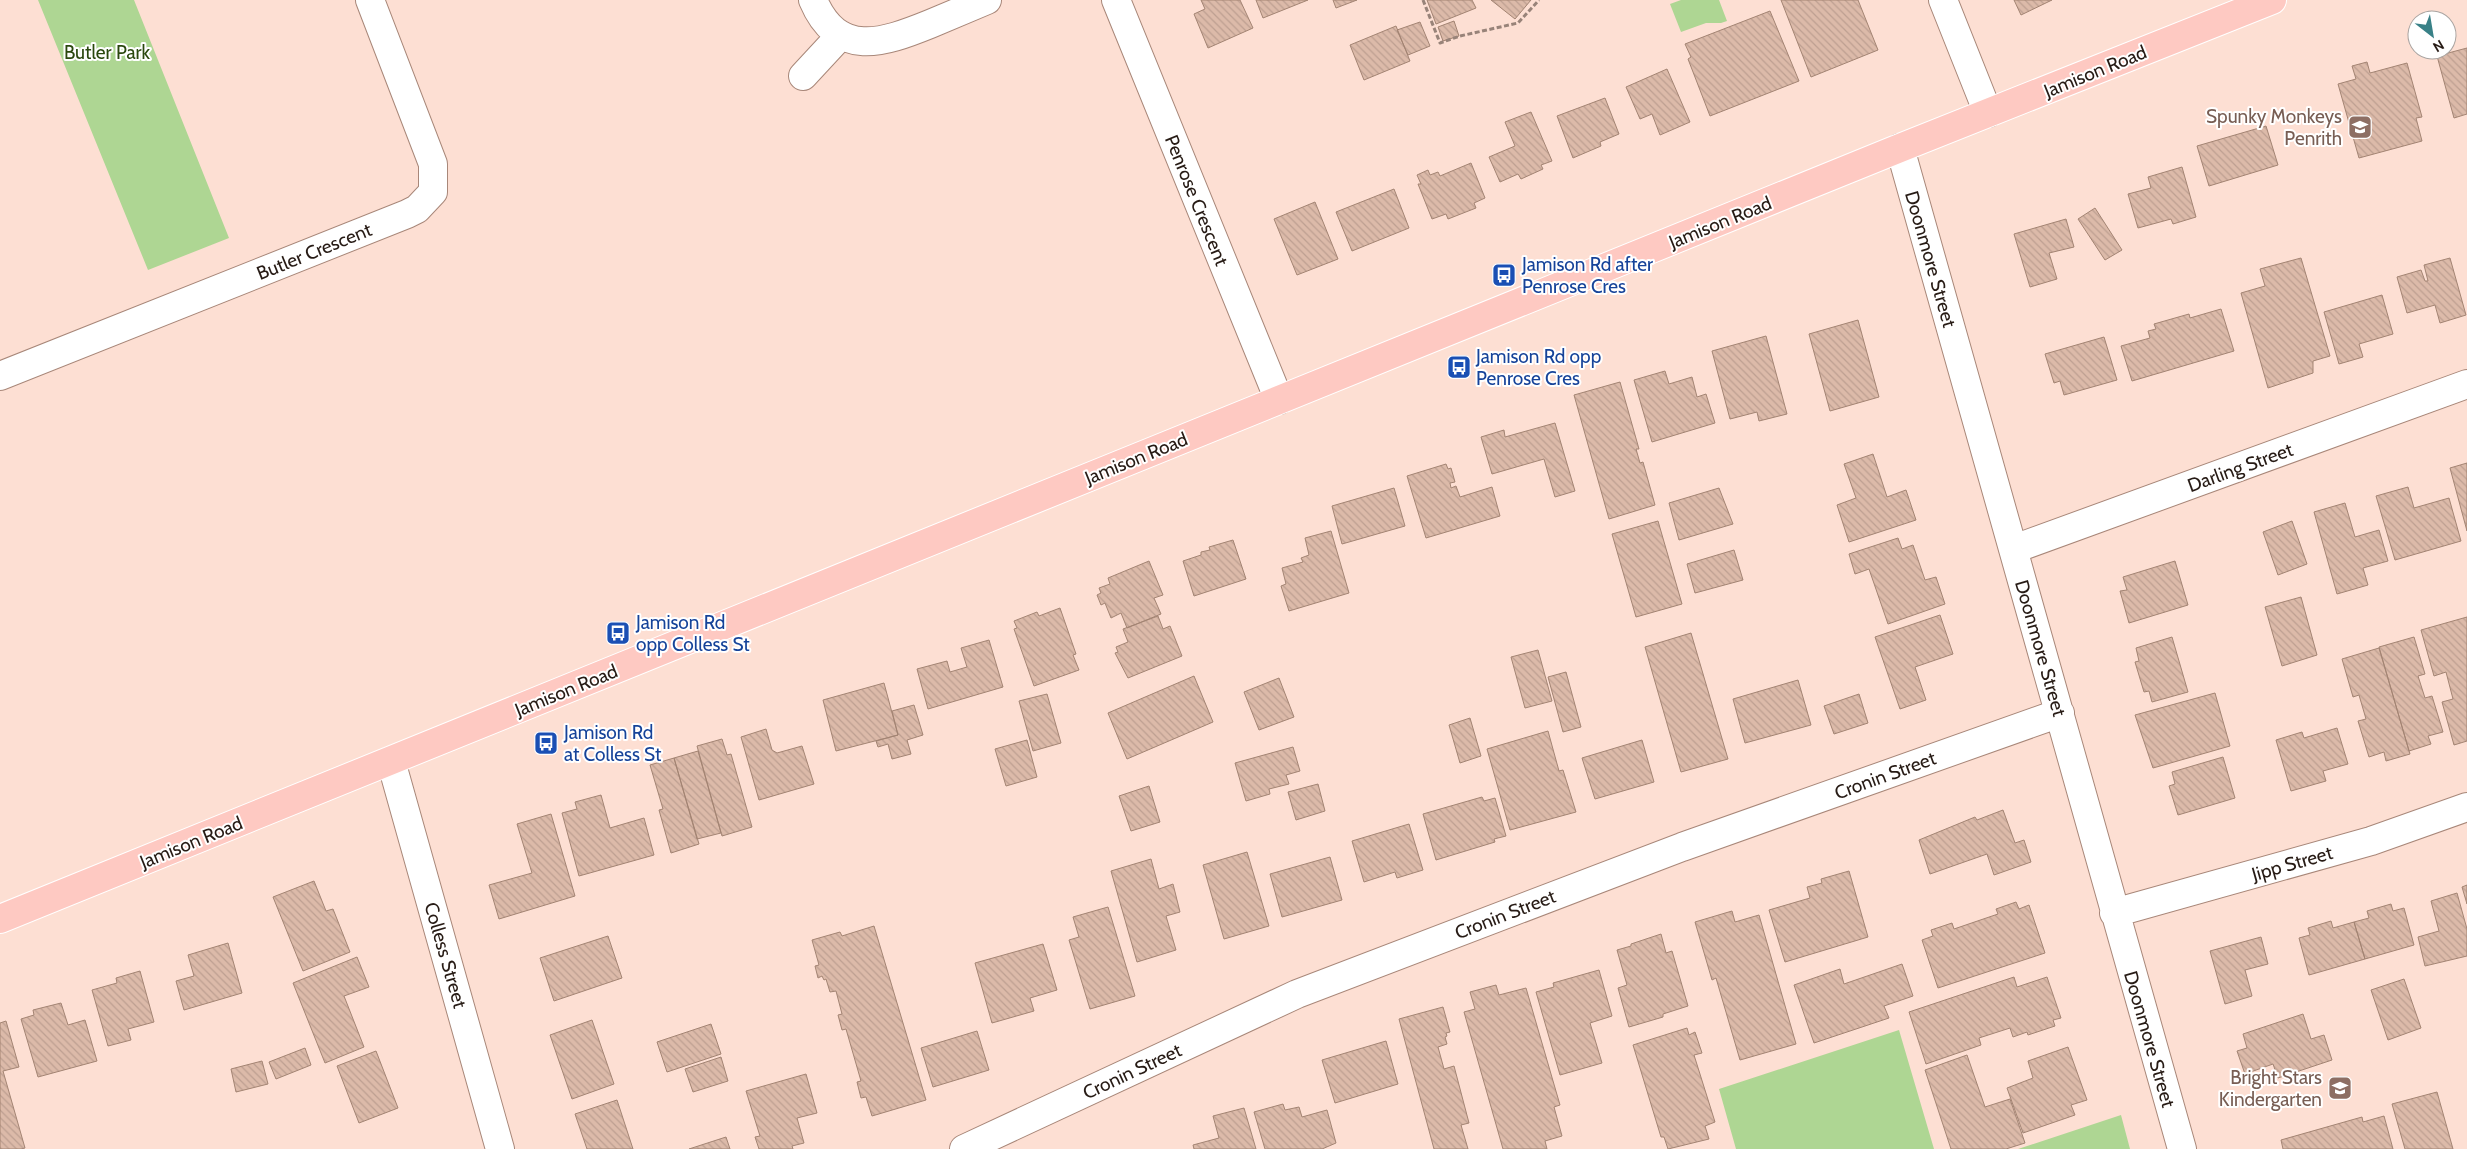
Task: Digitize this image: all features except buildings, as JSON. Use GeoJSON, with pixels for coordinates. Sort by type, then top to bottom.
{"type":"FeatureCollection","features":[{"type":"Feature","properties":{"kind":"main road","name":"Jamison Road"},"geometry":{"type":"LineString","coordinates":[[0,919],[1900,148],[2272,0]]}},
{"type":"Feature","properties":{"kind":"street","name":"Butler Crescent"},"geometry":{"type":"LineString","coordinates":[[0,376],[407,214],[426,201],[433,192],[434,183],[431,153],[370,0]]}},
{"type":"Feature","properties":{"kind":"street"},"geometry":{"type":"LineString","coordinates":[[813,0],[829,26],[841,35],[855,40],[883,41],[987,0]]}},
{"type":"Feature","properties":{"kind":"street","name":"Penrose Crescent"},"geometry":{"type":"LineString","coordinates":[[1116,0],[1278,400]]}},
{"type":"Feature","properties":{"kind":"street"},"geometry":{"type":"LineString","coordinates":[[1943,0],[1988,113]]}},
{"type":"Feature","properties":{"kind":"street"},"geometry":{"type":"LineString","coordinates":[[803,76],[841,35]]}},
{"type":"Feature","properties":{"kind":"street","name":"Doonmore Street"},"geometry":{"type":"LineString","coordinates":[[1900,148],[2182,1149]]}},
{"type":"Feature","properties":{"kind":"street","name":"Darling Street"},"geometry":{"type":"LineString","coordinates":[[2014,550],[2467,384]]}},
{"type":"Feature","properties":{"kind":"street","name":"Cronin Street"},"geometry":{"type":"LineString","coordinates":[[964,1149],[1297,994],[1682,847],[2060,713]]}},
{"type":"Feature","properties":{"kind":"street","name":"Colless Street"},"geometry":{"type":"LineString","coordinates":[[391,761],[500,1149]]}},
{"type":"Feature","properties":{"kind":"street","name":"Jipp Street"},"geometry":{"type":"LineString","coordinates":[[2114,913],[2371,841],[2467,807]]}},
{"type":"Feature","properties":{"kind":"path"},"geometry":{"type":"LineString","coordinates":[[1423,0],[1440,43],[1460,36],[1518,23],[1539,0]]}},
{"type":"Feature","properties":{"kind":"green space","name":"Butler Park"},"geometry":{"type":"Polygon","coordinates":[[[38,0],[134,0],[229,238],[148,270],[38,0]]]}},
{"type":"Feature","properties":{"kind":"green space"},"geometry":{"type":"Polygon","coordinates":[[[1681,0],[1719,0],[1727,21],[1706,23],[1681,32],[1670,4],[1681,0]]]}},
{"type":"Feature","properties":{"kind":"green space"},"geometry":{"type":"Polygon","coordinates":[[[1899,1030],[1934,1149],[1736,1149],[1719,1089],[1899,1030]]]}},
{"type":"Feature","properties":{"kind":"green space"},"geometry":{"type":"Polygon","coordinates":[[[2121,1115],[2130,1149],[2018,1149],[2121,1115]]]}},
{"type":"Feature","properties":{"kind":"place","name":"Spunky Monkeys Penrith"},"geometry":{"type":"Point","coordinates":[2360,127]}},
{"type":"Feature","properties":{"kind":"place","name":"Jamison Rd after Penrose Cres"},"geometry":{"type":"Point","coordinates":[1504,275]}},
{"type":"Feature","properties":{"kind":"place","name":"Jamison Rd opp Penrose Cres"},"geometry":{"type":"Point","coordinates":[1459,367]}},
{"type":"Feature","properties":{"kind":"place","name":"Jamison Rd opp Colless St"},"geometry":{"type":"Point","coordinates":[618,633]}},
{"type":"Feature","properties":{"kind":"place","name":"Jamison Rd at Colless St"},"geometry":{"type":"Point","coordinates":[546,743]}},
{"type":"Feature","properties":{"kind":"place","name":"Bright Stars Kindergarten"},"geometry":{"type":"Point","coordinates":[2340,1088]}}]}
